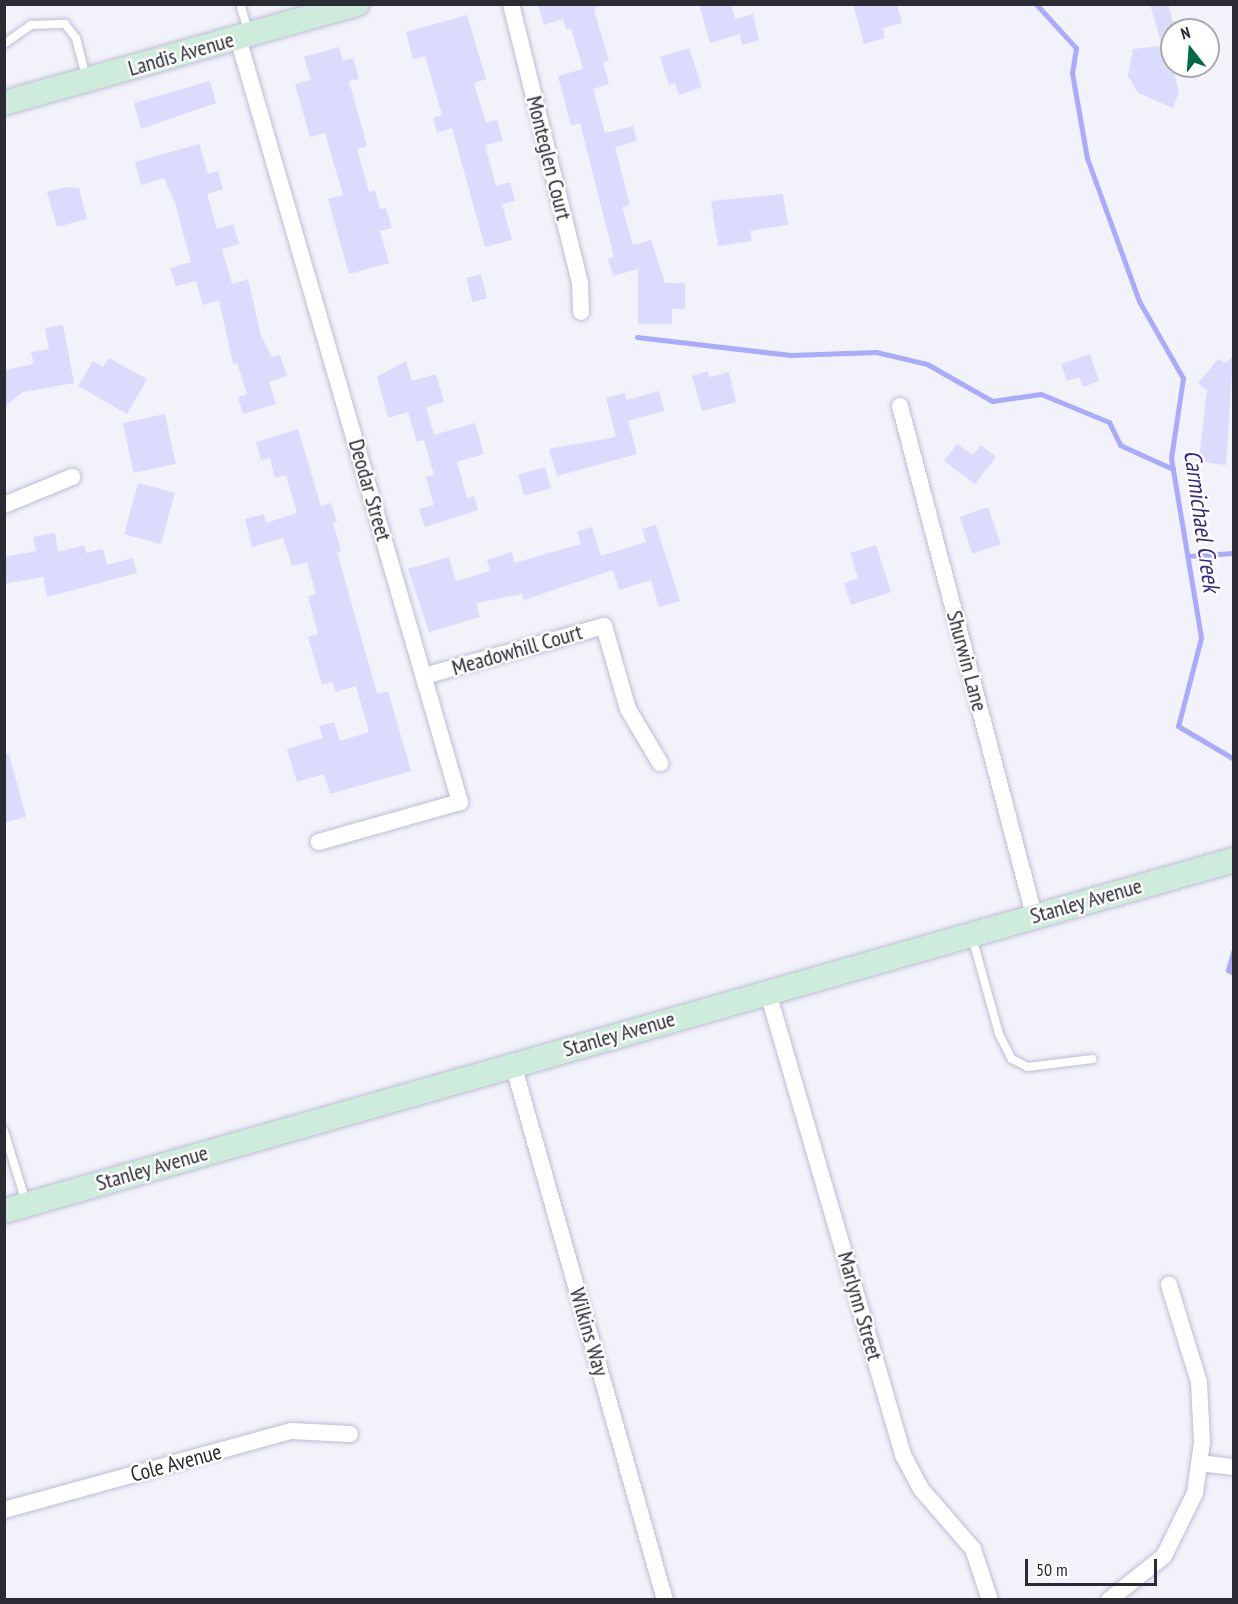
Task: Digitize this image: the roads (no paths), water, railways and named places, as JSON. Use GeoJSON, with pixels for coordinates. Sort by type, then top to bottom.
{"type":"FeatureCollection","features":[{"type":"Feature","properties":{"kind":"street","name":"Landis Avenue"},"geometry":{"type":"LineString","coordinates":[[4,103],[357,4]]}},
{"type":"Feature","properties":{"kind":"street","name":"Monteglen Court"},"geometry":{"type":"LineString","coordinates":[[511,4],[580,282],[581,312]]}},
{"type":"Feature","properties":{"kind":"street","name":"Deodar Street"},"geometry":{"type":"LineString","coordinates":[[243,36],[460,802],[319,842]]}},
{"type":"Feature","properties":{"kind":"street","name":"Shurwin Lane"},"geometry":{"type":"LineString","coordinates":[[900,406],[1034,915]]}},
{"type":"Feature","properties":{"kind":"street"},"geometry":{"type":"LineString","coordinates":[[4,505],[72,477]]}},
{"type":"Feature","properties":{"kind":"street","name":"Meadowhill Court"},"geometry":{"type":"LineString","coordinates":[[424,676],[604,626],[628,709],[660,764]]}},
{"type":"Feature","properties":{"kind":"street","name":"Stanley Avenue"},"geometry":{"type":"LineString","coordinates":[[15,1208],[1233,860]]}},
{"type":"Feature","properties":{"kind":"street","name":"Marlynn Street"},"geometry":{"type":"LineString","coordinates":[[768,993],[903,1455],[921,1490],[973,1549],[990,1599]]}},
{"type":"Feature","properties":{"kind":"street","name":"Wilkins Way"},"geometry":{"type":"LineString","coordinates":[[513,1064],[665,1599]]}},
{"type":"Feature","properties":{"kind":"street"},"geometry":{"type":"LineString","coordinates":[[1109,1599],[1155,1566],[1175,1540],[1192,1502],[1200,1463],[1199,1382],[1169,1285]]}},
{"type":"Feature","properties":{"kind":"street","name":"Cole Avenue"},"geometry":{"type":"LineString","coordinates":[[4,1510],[291,1431],[350,1434]]}},
{"type":"Feature","properties":{"kind":"street"},"geometry":{"type":"LineString","coordinates":[[1200,1463],[1233,1467]]}},
{"type":"Feature","properties":{"kind":"lane"},"geometry":{"type":"LineString","coordinates":[[240,4],[243,36]]}},
{"type":"Feature","properties":{"kind":"lane"},"geometry":{"type":"LineString","coordinates":[[4,44],[31,25],[65,24],[76,38],[87,80]]}},
{"type":"Feature","properties":{"kind":"lane"},"geometry":{"type":"LineString","coordinates":[[971,934],[999,1034],[1012,1059],[1028,1067],[1093,1059]]}},
{"type":"Feature","properties":{"kind":"lane"},"geometry":{"type":"LineString","coordinates":[[4,1131],[15,1208]]}},
{"type":"Feature","properties":{"kind":"waterway","name":"Carmichael Creek"},"geometry":{"type":"LineString","coordinates":[[1036,4],[1076,48],[1072,73],[1087,158],[1139,301],[1183,378],[1171,458],[1201,638],[1178,726],[1234,759]]}},
{"type":"Feature","properties":{"kind":"waterway"},"geometry":{"type":"LineString","coordinates":[[637,337],[791,355],[876,352],[927,364],[992,401],[1041,394],[1109,422],[1120,445],[1173,469]]}},
{"type":"Feature","properties":{"kind":"waterway"},"geometry":{"type":"LineString","coordinates":[[1188,556],[1234,553]]}},
{"type":"Feature","properties":{"kind":"waterway","name":"Carmichael Creek"},"geometry":{"type":"LineString","coordinates":[[1234,949],[1228,970],[1234,973]]}}]}
